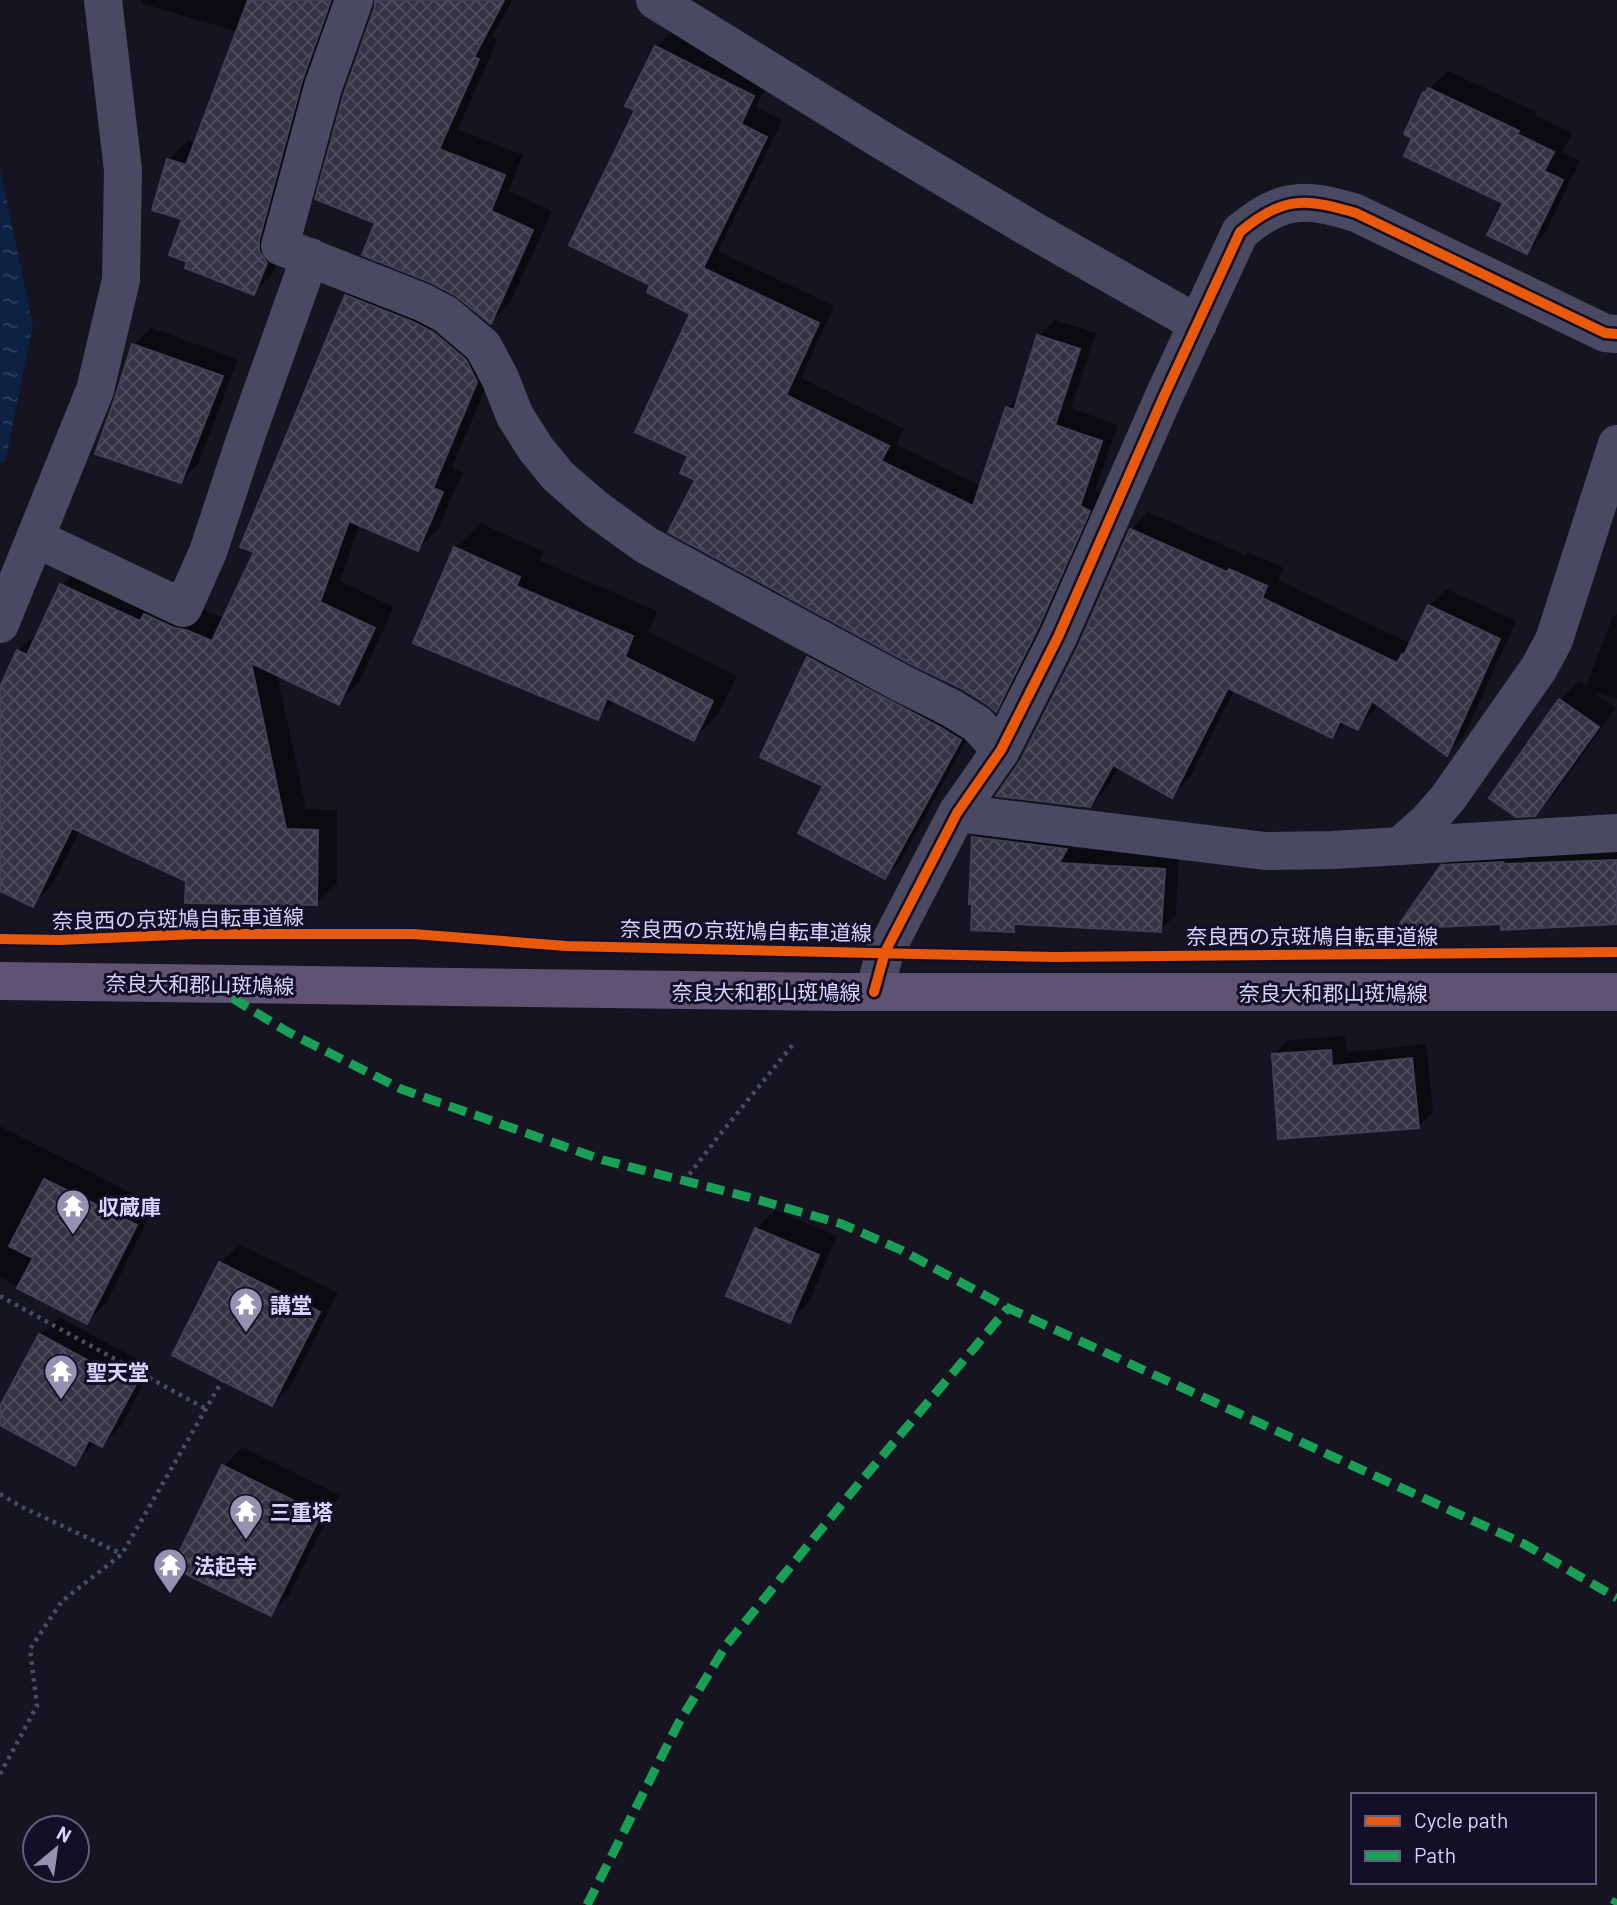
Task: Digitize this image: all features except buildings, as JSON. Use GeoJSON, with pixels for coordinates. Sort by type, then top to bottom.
{"type":"FeatureCollection","features":[{"type":"Feature","properties":{"kind":"main road","name":"奈良大和郡山斑鳩線"},"geometry":{"type":"LineString","coordinates":[[0,981],[874,992],[1617,992]]}},
{"type":"Feature","properties":{"kind":"street"},"geometry":{"type":"LineString","coordinates":[[0,624],[96,390],[121,280],[123,170],[103,0]]}},
{"type":"Feature","properties":{"kind":"street"},"geometry":{"type":"LineString","coordinates":[[354,0],[323,87],[280,246],[422,302],[445,314],[483,346],[500,378],[515,416],[536,449],[558,476],[596,509],[646,545],[901,684],[951,708],[977,724],[1001,750]]}},
{"type":"Feature","properties":{"kind":"street"},"geometry":{"type":"LineString","coordinates":[[655,0],[883,141],[1198,324]]}},
{"type":"Feature","properties":{"kind":"street"},"geometry":{"type":"LineString","coordinates":[[874,992],[886,952],[957,813],[1001,750],[1058,637],[1240,232],[1255,219],[1277,207],[1304,202],[1326,204],[1356,213],[1613,337]]}},
{"type":"Feature","properties":{"kind":"street"},"geometry":{"type":"LineString","coordinates":[[35,538],[183,608],[208,552],[310,257]]}},
{"type":"Feature","properties":{"kind":"street"},"geometry":{"type":"LineString","coordinates":[[1400,846],[1427,822],[1448,798],[1539,668],[1555,640],[1617,444]]}},
{"type":"Feature","properties":{"kind":"street"},"geometry":{"type":"LineString","coordinates":[[957,813],[1265,850],[1333,850],[1617,833]]}},
{"type":"Feature","properties":{"kind":"path"},"geometry":{"type":"LineString","coordinates":[[684,1181],[802,1034]]}},
{"type":"Feature","properties":{"kind":"path"},"geometry":{"type":"LineString","coordinates":[[0,1296],[206,1409]]}},
{"type":"Feature","properties":{"kind":"path"},"geometry":{"type":"LineString","coordinates":[[0,1774],[37,1706],[30,1649],[62,1601],[122,1554],[222,1381]]}},
{"type":"Feature","properties":{"kind":"path"},"geometry":{"type":"LineString","coordinates":[[0,1494],[122,1554]]}},
{"type":"Feature","properties":{"kind":"water"},"geometry":{"type":"Polygon","coordinates":[[[0,168],[33,326],[5,462],[0,463],[0,168]]]}},
{"type":"Feature","properties":{"kind":"marked path"},"geometry":{"type":"LineString","coordinates":[[209,984],[288,1032],[401,1089],[603,1160],[842,1224],[901,1250],[1008,1308],[1524,1544],[1617,1598]]}},
{"type":"Feature","properties":{"kind":"marked path"},"geometry":{"type":"LineString","coordinates":[[587,1905],[678,1724],[727,1644],[1008,1308]]}},
{"type":"Feature","properties":{"kind":"marked path"},"geometry":{"type":"LineString","coordinates":[[1614,1905],[1617,1899]]}},
{"type":"Feature","properties":{"kind":"cycle path"},"geometry":{"type":"LineString","coordinates":[[874,992],[885,952],[957,813],[1001,750],[1058,637],[1240,232],[1255,220],[1282,206],[1308,203],[1338,208],[1356,213],[1605,333],[1617,334]]}},
{"type":"Feature","properties":{"kind":"cycle path","name":"奈良西の京斑鳩自転車道線"},"geometry":{"type":"LineString","coordinates":[[0,939],[60,940],[196,934],[413,934],[566,946],[1054,957],[1617,952]]}},
{"type":"Feature","properties":{"kind":"place","name":"収蔵庫"},"geometry":{"type":"Point","coordinates":[73,1236]}},
{"type":"Feature","properties":{"kind":"place","name":"講堂"},"geometry":{"type":"Point","coordinates":[246,1334]}},
{"type":"Feature","properties":{"kind":"place","name":"聖天堂"},"geometry":{"type":"Point","coordinates":[61,1401]}},
{"type":"Feature","properties":{"kind":"place","name":"三重塔"},"geometry":{"type":"Point","coordinates":[246,1541]}},
{"type":"Feature","properties":{"kind":"place","name":"法起寺"},"geometry":{"type":"Point","coordinates":[170,1595]}}]}
